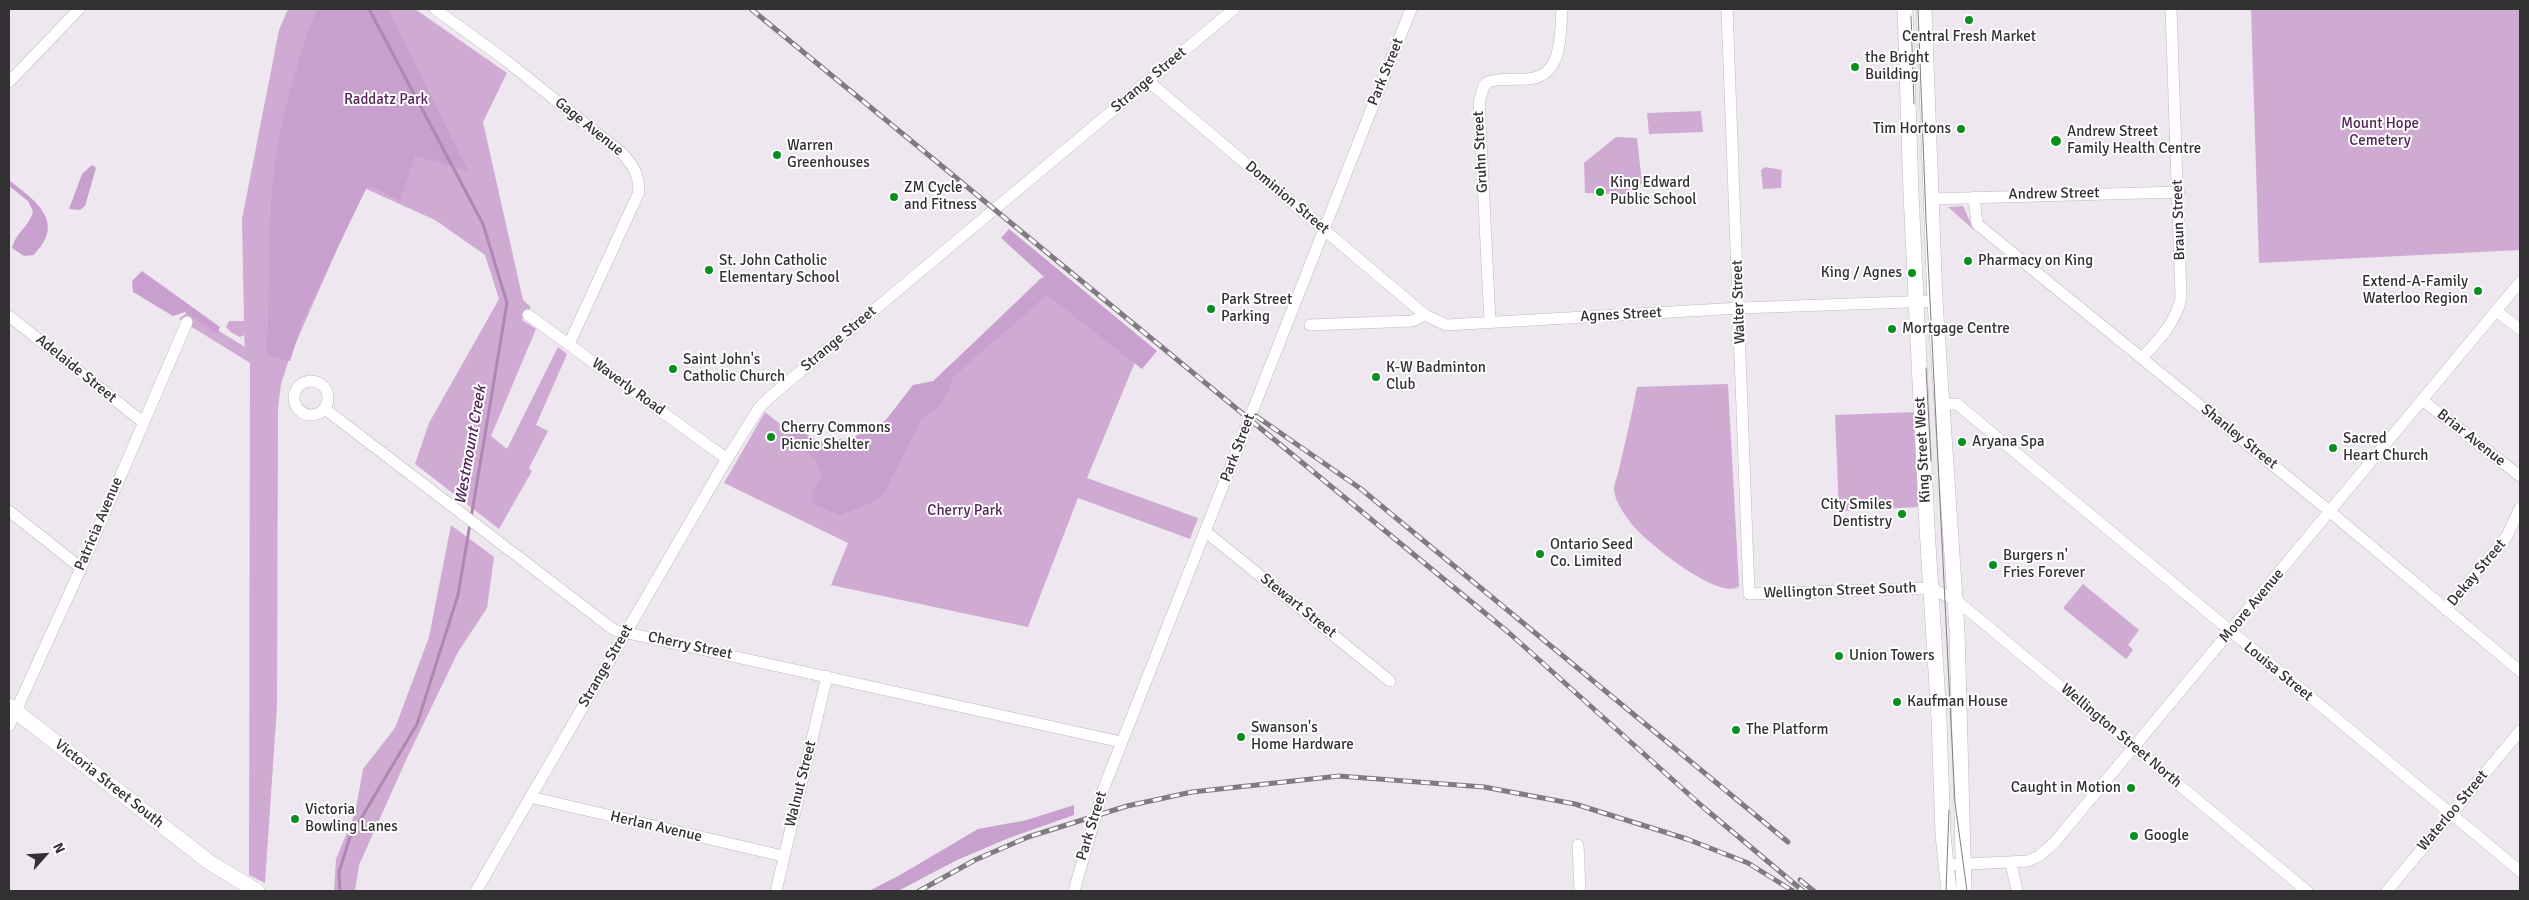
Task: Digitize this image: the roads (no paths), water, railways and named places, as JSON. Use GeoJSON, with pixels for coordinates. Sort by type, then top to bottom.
{"type":"FeatureCollection","features":[{"type":"Feature","properties":{"kind":"main road","name":"King Street West"},"geometry":{"type":"LineString","coordinates":[[1904,9],[1916,301],[1930,588],[1939,719],[1943,835],[1964,891]]}},
{"type":"Feature","properties":{"kind":"main road","name":"King Street West"},"geometry":{"type":"LineString","coordinates":[[1924,9],[1934,301],[1940,404],[1956,600],[1955,864],[1949,891]]}},
{"type":"Feature","properties":{"kind":"main road","name":"Victoria Street South"},"geometry":{"type":"LineString","coordinates":[[12,708],[209,862],[240,891]]}},
{"type":"Feature","properties":{"kind":"main road","name":"Victoria Street South"},"geometry":{"type":"LineString","coordinates":[[209,862],[257,891]]}},
{"type":"Feature","properties":{"kind":"street"},"geometry":{"type":"LineString","coordinates":[[9,82],[79,9]]}},
{"type":"Feature","properties":{"kind":"street","name":"Gage Avenue"},"geometry":{"type":"LineString","coordinates":[[435,9],[504,59],[623,154],[635,167],[639,178],[639,192],[569,344]]}},
{"type":"Feature","properties":{"kind":"street","name":"Strange Street"},"geometry":{"type":"LineString","coordinates":[[476,891],[727,459],[759,408],[1234,9]]}},
{"type":"Feature","properties":{"kind":"street","name":"Park Street"},"geometry":{"type":"LineString","coordinates":[[1074,891],[1091,826],[1122,742],[1411,9]]}},
{"type":"Feature","properties":{"kind":"street","name":"Gruhn Street"},"geometry":{"type":"LineString","coordinates":[[1490,322],[1479,102],[1481,93],[1488,82],[1538,78],[1554,66],[1562,9]]}},
{"type":"Feature","properties":{"kind":"street","name":"Walter Street"},"geometry":{"type":"LineString","coordinates":[[1726,9],[1740,308],[1749,594]]}},
{"type":"Feature","properties":{"kind":"street","name":"Braun Street"},"geometry":{"type":"LineString","coordinates":[[2142,358],[2168,328],[2178,312],[2181,281],[2171,9]]}},
{"type":"Feature","properties":{"kind":"street","name":"Dominion Street"},"geometry":{"type":"LineString","coordinates":[[1148,81],[1425,315]]}},
{"type":"Feature","properties":{"kind":"street","name":"Andrew Street"},"geometry":{"type":"LineString","coordinates":[[1930,199],[2178,192]]}},
{"type":"Feature","properties":{"kind":"street","name":"Shanley Street"},"geometry":{"type":"LineString","coordinates":[[1974,197],[1977,224],[2330,512],[2520,671]]}},
{"type":"Feature","properties":{"kind":"street","name":"Moore Avenue"},"geometry":{"type":"LineString","coordinates":[[1955,864],[2011,864],[2028,861],[2039,856],[2054,843],[2520,282]]}},
{"type":"Feature","properties":{"kind":"street","name":"Agnes Street"},"geometry":{"type":"LineString","coordinates":[[1425,315],[1446,325],[1740,308],[1934,301]]}},
{"type":"Feature","properties":{"kind":"street"},"geometry":{"type":"LineString","coordinates":[[2496,311],[2520,330]]}},
{"type":"Feature","properties":{"kind":"street","name":"Waverly Road"},"geometry":{"type":"LineString","coordinates":[[528,315],[727,459]]}},
{"type":"Feature","properties":{"kind":"street"},"geometry":{"type":"LineString","coordinates":[[1310,326],[1412,321],[1425,315]]}},
{"type":"Feature","properties":{"kind":"street","name":"Adelaide Street"},"geometry":{"type":"LineString","coordinates":[[9,316],[143,422]]}},
{"type":"Feature","properties":{"kind":"street","name":"Patricia Avenue"},"geometry":{"type":"LineString","coordinates":[[9,726],[12,708],[81,568],[187,322]]}},
{"type":"Feature","properties":{"kind":"street","name":"Briar Avenue"},"geometry":{"type":"LineString","coordinates":[[2422,400],[2520,476]]}},
{"type":"Feature","properties":{"kind":"street","name":"Louisa Street"},"geometry":{"type":"LineString","coordinates":[[1940,404],[1957,404],[2520,871]]}},
{"type":"Feature","properties":{"kind":"street","name":"Cherry Street"},"geometry":{"type":"LineString","coordinates":[[325,409],[614,630],[1122,742]]}},
{"type":"Feature","properties":{"kind":"street","name":"Dekay Street"},"geometry":{"type":"LineString","coordinates":[[2446,610],[2507,536],[2520,508]]}},
{"type":"Feature","properties":{"kind":"street"},"geometry":{"type":"LineString","coordinates":[[9,511],[81,568]]}},
{"type":"Feature","properties":{"kind":"street","name":"Stewart Street"},"geometry":{"type":"LineString","coordinates":[[1206,532],[1390,681]]}},
{"type":"Feature","properties":{"kind":"street","name":"Wellington Street South"},"geometry":{"type":"LineString","coordinates":[[1749,594],[1930,588]]}},
{"type":"Feature","properties":{"kind":"street","name":"Wellington Street North"},"geometry":{"type":"LineString","coordinates":[[1930,588],[1956,600],[2307,891]]}},
{"type":"Feature","properties":{"kind":"street","name":"Walnut Street"},"geometry":{"type":"LineString","coordinates":[[776,891],[827,676]]}},
{"type":"Feature","properties":{"kind":"street","name":"Waterloo Street"},"geometry":{"type":"LineString","coordinates":[[2387,891],[2520,731]]}},
{"type":"Feature","properties":{"kind":"street","name":"Herlan Avenue"},"geometry":{"type":"LineString","coordinates":[[530,797],[783,856]]}},
{"type":"Feature","properties":{"kind":"street"},"geometry":{"type":"LineString","coordinates":[[1578,845],[1580,891]]}},
{"type":"Feature","properties":{"kind":"street"},"geometry":{"type":"LineString","coordinates":[[2011,864],[2017,891]]}},
{"type":"Feature","properties":{"kind":"waterway","name":"Westmount Creek"},"geometry":{"type":"LineString","coordinates":[[369,9],[483,224],[507,303],[471,518]]}},
{"type":"Feature","properties":{"kind":"waterway","name":"Westmount Creek"},"geometry":{"type":"LineString","coordinates":[[340,891],[339,872],[350,837],[417,724],[458,595],[470,524]]}},
{"type":"Feature","properties":{"kind":"tram line"},"geometry":{"type":"LineString","coordinates":[[1918,9],[1926,220],[1955,803],[1967,891]]}},
{"type":"Feature","properties":{"kind":"tram line"},"geometry":{"type":"LineString","coordinates":[[1911,16],[1914,104]]}},
{"type":"Feature","properties":{"kind":"tram line"},"geometry":{"type":"LineString","coordinates":[[1926,368],[1931,461]]}},
{"type":"Feature","properties":{"kind":"tram line"},"geometry":{"type":"LineString","coordinates":[[1946,891],[1949,810]]}},
{"type":"Feature","properties":{"kind":"railway"},"geometry":{"type":"LineString","coordinates":[[751,9],[1508,632],[1703,807],[1803,891]]}},
{"type":"Feature","properties":{"kind":"railway"},"geometry":{"type":"LineString","coordinates":[[1256,416],[1361,489],[1788,842]]}},
{"type":"Feature","properties":{"kind":"railway"},"geometry":{"type":"LineString","coordinates":[[919,891],[975,860],[1028,837],[1127,806],[1192,792],[1339,776],[1484,787],[1575,804],[1687,839],[1748,863],[1793,891]]}},
{"type":"Feature","properties":{"kind":"railway"},"geometry":{"type":"LineString","coordinates":[[1800,880],[1814,891]]}},
{"type":"Feature","properties":{"kind":"place","name":"Central Fresh Market"},"geometry":{"type":"Point","coordinates":[1969,20]}},
{"type":"Feature","properties":{"kind":"place","name":"the Bright Building"},"geometry":{"type":"Point","coordinates":[1855,67]}},
{"type":"Feature","properties":{"kind":"place","name":"Tim Hortons"},"geometry":{"type":"Point","coordinates":[1961,129]}},
{"type":"Feature","properties":{"kind":"place","name":"Andrew Street Family Health Centre"},"geometry":{"type":"Point","coordinates":[2056,141]}},
{"type":"Feature","properties":{"kind":"place","name":"Warren Greenhouses"},"geometry":{"type":"Point","coordinates":[777,155]}},
{"type":"Feature","properties":{"kind":"place","name":"King Edward Public School"},"geometry":{"type":"Point","coordinates":[1600,192]}},
{"type":"Feature","properties":{"kind":"place","name":"ZM Cycle and Fitness"},"geometry":{"type":"Point","coordinates":[894,197]}},
{"type":"Feature","properties":{"kind":"place","name":"Pharmacy on King"},"geometry":{"type":"Point","coordinates":[1968,261]}},
{"type":"Feature","properties":{"kind":"place","name":"St. John Catholic Elementary School"},"geometry":{"type":"Point","coordinates":[709,270]}},
{"type":"Feature","properties":{"kind":"place","name":"King / Agnes"},"geometry":{"type":"Point","coordinates":[1912,273]}},
{"type":"Feature","properties":{"kind":"place","name":"Extend-A-Family Waterloo Region"},"geometry":{"type":"Point","coordinates":[2478,291]}},
{"type":"Feature","properties":{"kind":"place","name":"Park Street Parking"},"geometry":{"type":"Point","coordinates":[1211,309]}},
{"type":"Feature","properties":{"kind":"place","name":"Mortgage Centre"},"geometry":{"type":"Point","coordinates":[1892,329]}},
{"type":"Feature","properties":{"kind":"place","name":"Saint John's Catholic Church"},"geometry":{"type":"Point","coordinates":[673,369]}},
{"type":"Feature","properties":{"kind":"place","name":"K-W Badminton Club"},"geometry":{"type":"Point","coordinates":[1376,377]}},
{"type":"Feature","properties":{"kind":"place","name":"Cherry Commons Picnic Shelter"},"geometry":{"type":"Point","coordinates":[771,437]}},
{"type":"Feature","properties":{"kind":"place","name":"Aryana Spa"},"geometry":{"type":"Point","coordinates":[1962,442]}},
{"type":"Feature","properties":{"kind":"place","name":"Sacred Heart Church"},"geometry":{"type":"Point","coordinates":[2333,448]}},
{"type":"Feature","properties":{"kind":"place","name":"City Smiles Dentistry"},"geometry":{"type":"Point","coordinates":[1902,514]}},
{"type":"Feature","properties":{"kind":"place","name":"Ontario Seed Co. Limited"},"geometry":{"type":"Point","coordinates":[1540,554]}},
{"type":"Feature","properties":{"kind":"place","name":"Burgers n' Fries Forever"},"geometry":{"type":"Point","coordinates":[1993,565]}},
{"type":"Feature","properties":{"kind":"place","name":"Union Towers"},"geometry":{"type":"Point","coordinates":[1839,656]}},
{"type":"Feature","properties":{"kind":"place","name":"Kaufman House"},"geometry":{"type":"Point","coordinates":[1897,702]}},
{"type":"Feature","properties":{"kind":"place","name":"The Platform"},"geometry":{"type":"Point","coordinates":[1736,730]}},
{"type":"Feature","properties":{"kind":"place","name":"Swanson's Home Hardware"},"geometry":{"type":"Point","coordinates":[1241,737]}},
{"type":"Feature","properties":{"kind":"place","name":"Caught in Motion"},"geometry":{"type":"Point","coordinates":[2131,788]}},
{"type":"Feature","properties":{"kind":"place","name":"Victoria Bowling Lanes"},"geometry":{"type":"Point","coordinates":[295,819]}},
{"type":"Feature","properties":{"kind":"place","name":"Google"},"geometry":{"type":"Point","coordinates":[2134,836]}},
{"type":"Feature","properties":{"kind":"park label","name":"Raddatz Park"},"geometry":{"type":"Point","coordinates":[386,100]}},
{"type":"Feature","properties":{"kind":"park label","name":"Mount Hope Cemetery"},"geometry":{"type":"Point","coordinates":[2380,132]}},
{"type":"Feature","properties":{"kind":"park label","name":"Cherry Park"},"geometry":{"type":"Point","coordinates":[965,511]}}]}
